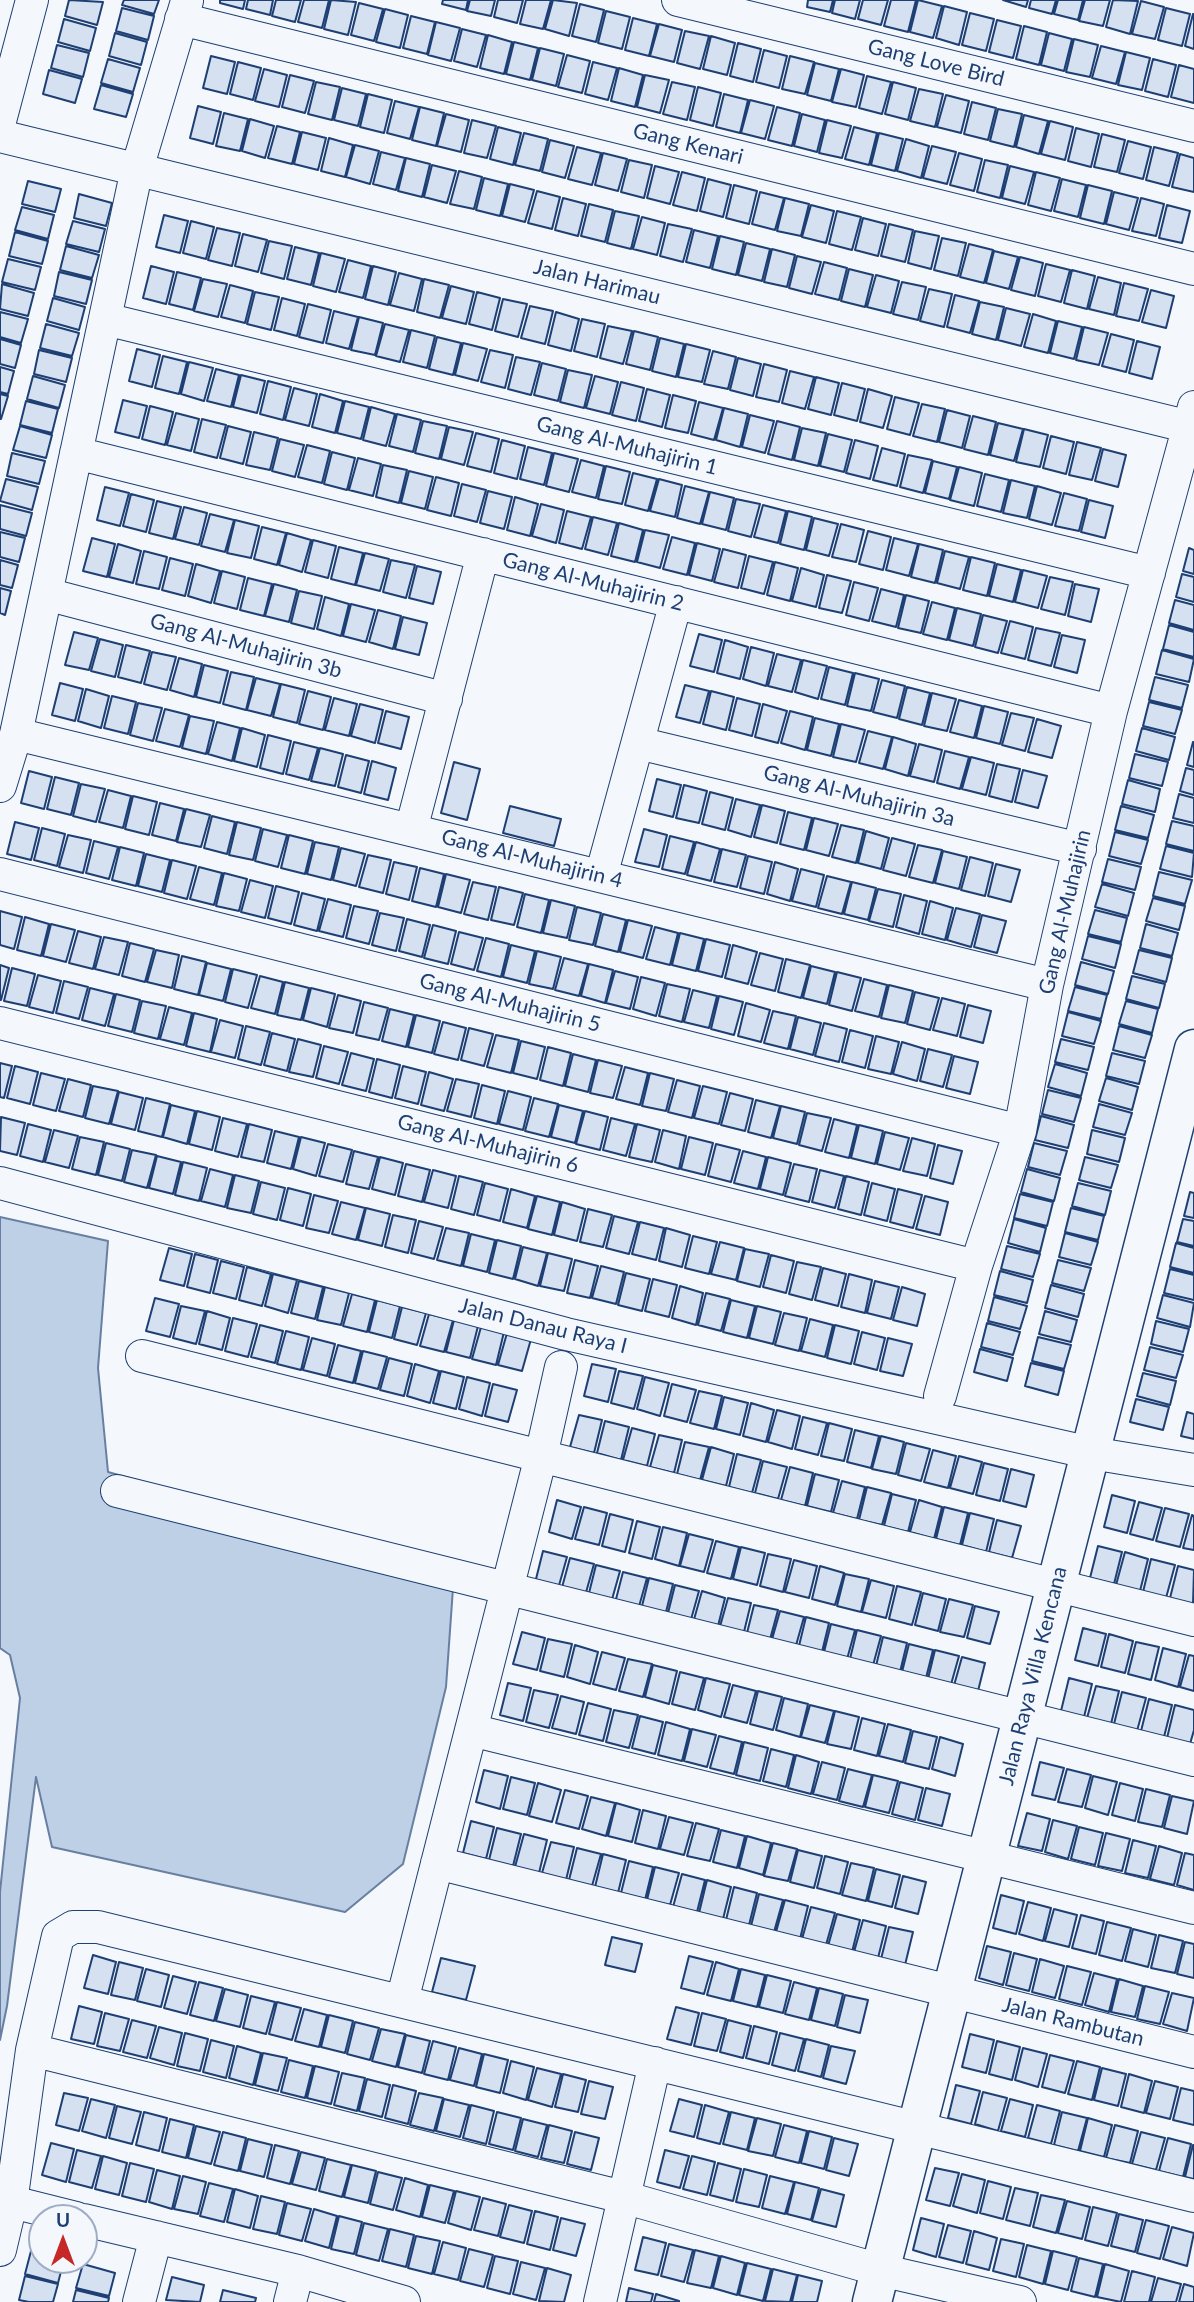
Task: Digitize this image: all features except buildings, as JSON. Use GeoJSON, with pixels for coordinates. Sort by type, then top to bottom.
{"type":"FeatureCollection","features":[{"type":"Feature","properties":{"kind":"street"},"geometry":{"type":"LineString","coordinates":[[0,121],[32,0]]}},
{"type":"Feature","properties":{"kind":"street","name":"Gang Love Bird"},"geometry":{"type":"LineString","coordinates":[[678,0],[1194,126]]}},
{"type":"Feature","properties":{"kind":"street"},"geometry":{"type":"LineString","coordinates":[[0,786],[16,734],[137,169],[184,10]]}},
{"type":"Feature","properties":{"kind":"street","name":"Gang Kenari"},"geometry":{"type":"LineString","coordinates":[[184,10],[1194,269]]}},
{"type":"Feature","properties":{"kind":"street","name":"Jalan Harimau"},"geometry":{"type":"LineString","coordinates":[[0,136],[1192,420]]}},
{"type":"Feature","properties":{"kind":"street","name":"Gang Al-Muhajirin 1"},"geometry":{"type":"LineString","coordinates":[[105,318],[1149,573]]}},
{"type":"Feature","properties":{"kind":"street","name":"Gang Al-Muhajirin"},"geometry":{"type":"LineString","coordinates":[[940,1396],[976,1266],[1020,1131],[1047,985],[1111,711],[1192,420]]}},
{"type":"Feature","properties":{"kind":"street","name":"Gang Al-Muhajirin 2"},"geometry":{"type":"LineString","coordinates":[[76,453],[1111,711]]}},
{"type":"Feature","properties":{"kind":"street"},"geometry":{"type":"LineString","coordinates":[[411,830],[483,554]]}},
{"type":"Feature","properties":{"kind":"street","name":"Gang Al-Muhajirin 3b"},"geometry":{"type":"LineString","coordinates":[[46,594],[446,699]]}},
{"type":"Feature","properties":{"kind":"street"},"geometry":{"type":"LineString","coordinates":[[601,876],[676,602]]}},
{"type":"Feature","properties":{"kind":"street","name":"Gang Al-Muhajirin 4"},"geometry":{"type":"LineString","coordinates":[[16,734],[1047,985]]}},
{"type":"Feature","properties":{"kind":"street","name":"Gang Al-Muhajirin 3a"},"geometry":{"type":"LineString","coordinates":[[638,743],[1080,849]]}},
{"type":"Feature","properties":{"kind":"street","name":"Gang Al-Muhajirin 5"},"geometry":{"type":"LineString","coordinates":[[0,874],[1020,1131]]}},
{"type":"Feature","properties":{"kind":"street","name":"Gang Al-Muhajirin 6"},"geometry":{"type":"LineString","coordinates":[[0,1023],[976,1266]]}},
{"type":"Feature","properties":{"kind":"street","name":"Jalan Raya Villa Kencana"},"geometry":{"type":"LineString","coordinates":[[876,2286],[1194,1049]]}},
{"type":"Feature","properties":{"kind":"street","name":"Jalan Danau Raya I"},"geometry":{"type":"LineString","coordinates":[[0,1183],[566,1334],[1091,1453],[1194,1470]]}},
{"type":"Feature","properties":{"kind":"street"},"geometry":{"type":"LineString","coordinates":[[142,1356],[1194,1620]]}},
{"type":"Feature","properties":{"kind":"street"},"geometry":{"type":"LineString","coordinates":[[402,2001],[541,1456],[561,1367]]}},
{"type":"Feature","properties":{"kind":"street"},"geometry":{"type":"LineString","coordinates":[[117,1491],[1194,1760]]}},
{"type":"Feature","properties":{"kind":"street"},"geometry":{"type":"LineString","coordinates":[[471,1730],[1194,1909]]}},
{"type":"Feature","properties":{"kind":"street","name":"Jalan Rambutan"},"geometry":{"type":"LineString","coordinates":[[437,1863],[1194,2052]]}},
{"type":"Feature","properties":{"kind":"street"},"geometry":{"type":"LineString","coordinates":[[0,2250],[32,2050],[58,1936],[73,1927],[98,1927],[1194,2196]]}},
{"type":"Feature","properties":{"kind":"street"},"geometry":{"type":"LineString","coordinates":[[32,2050],[624,2197],[876,2286],[1020,2302]]}},
{"type":"Feature","properties":{"kind":"street"},"geometry":{"type":"LineString","coordinates":[[600,2302],[654,2063]]}},
{"type":"Feature","properties":{"kind":"street"},"geometry":{"type":"LineString","coordinates":[[6,2201],[28,2206]]}},
{"type":"Feature","properties":{"kind":"street"},"geometry":{"type":"LineString","coordinates":[[98,2223],[298,2271],[404,2302]]}},
{"type":"Feature","properties":{"kind":"street"},"geometry":{"type":"LineString","coordinates":[[139,2302],[156,2237]]}},
{"type":"Feature","properties":{"kind":"street"},"geometry":{"type":"LineString","coordinates":[[290,2302],[298,2271]]}},
{"type":"Feature","properties":{"kind":"water"},"geometry":{"type":"Polygon","coordinates":[[[0,1217],[108,1241],[98,1368],[108,1472],[422,1559],[453,1588],[446,1687],[403,1864],[345,1912],[52,1847],[36,1777],[7,2006],[0,2040],[0,1892],[20,1698],[10,1655],[0,1648],[0,1217]]]}}]}
